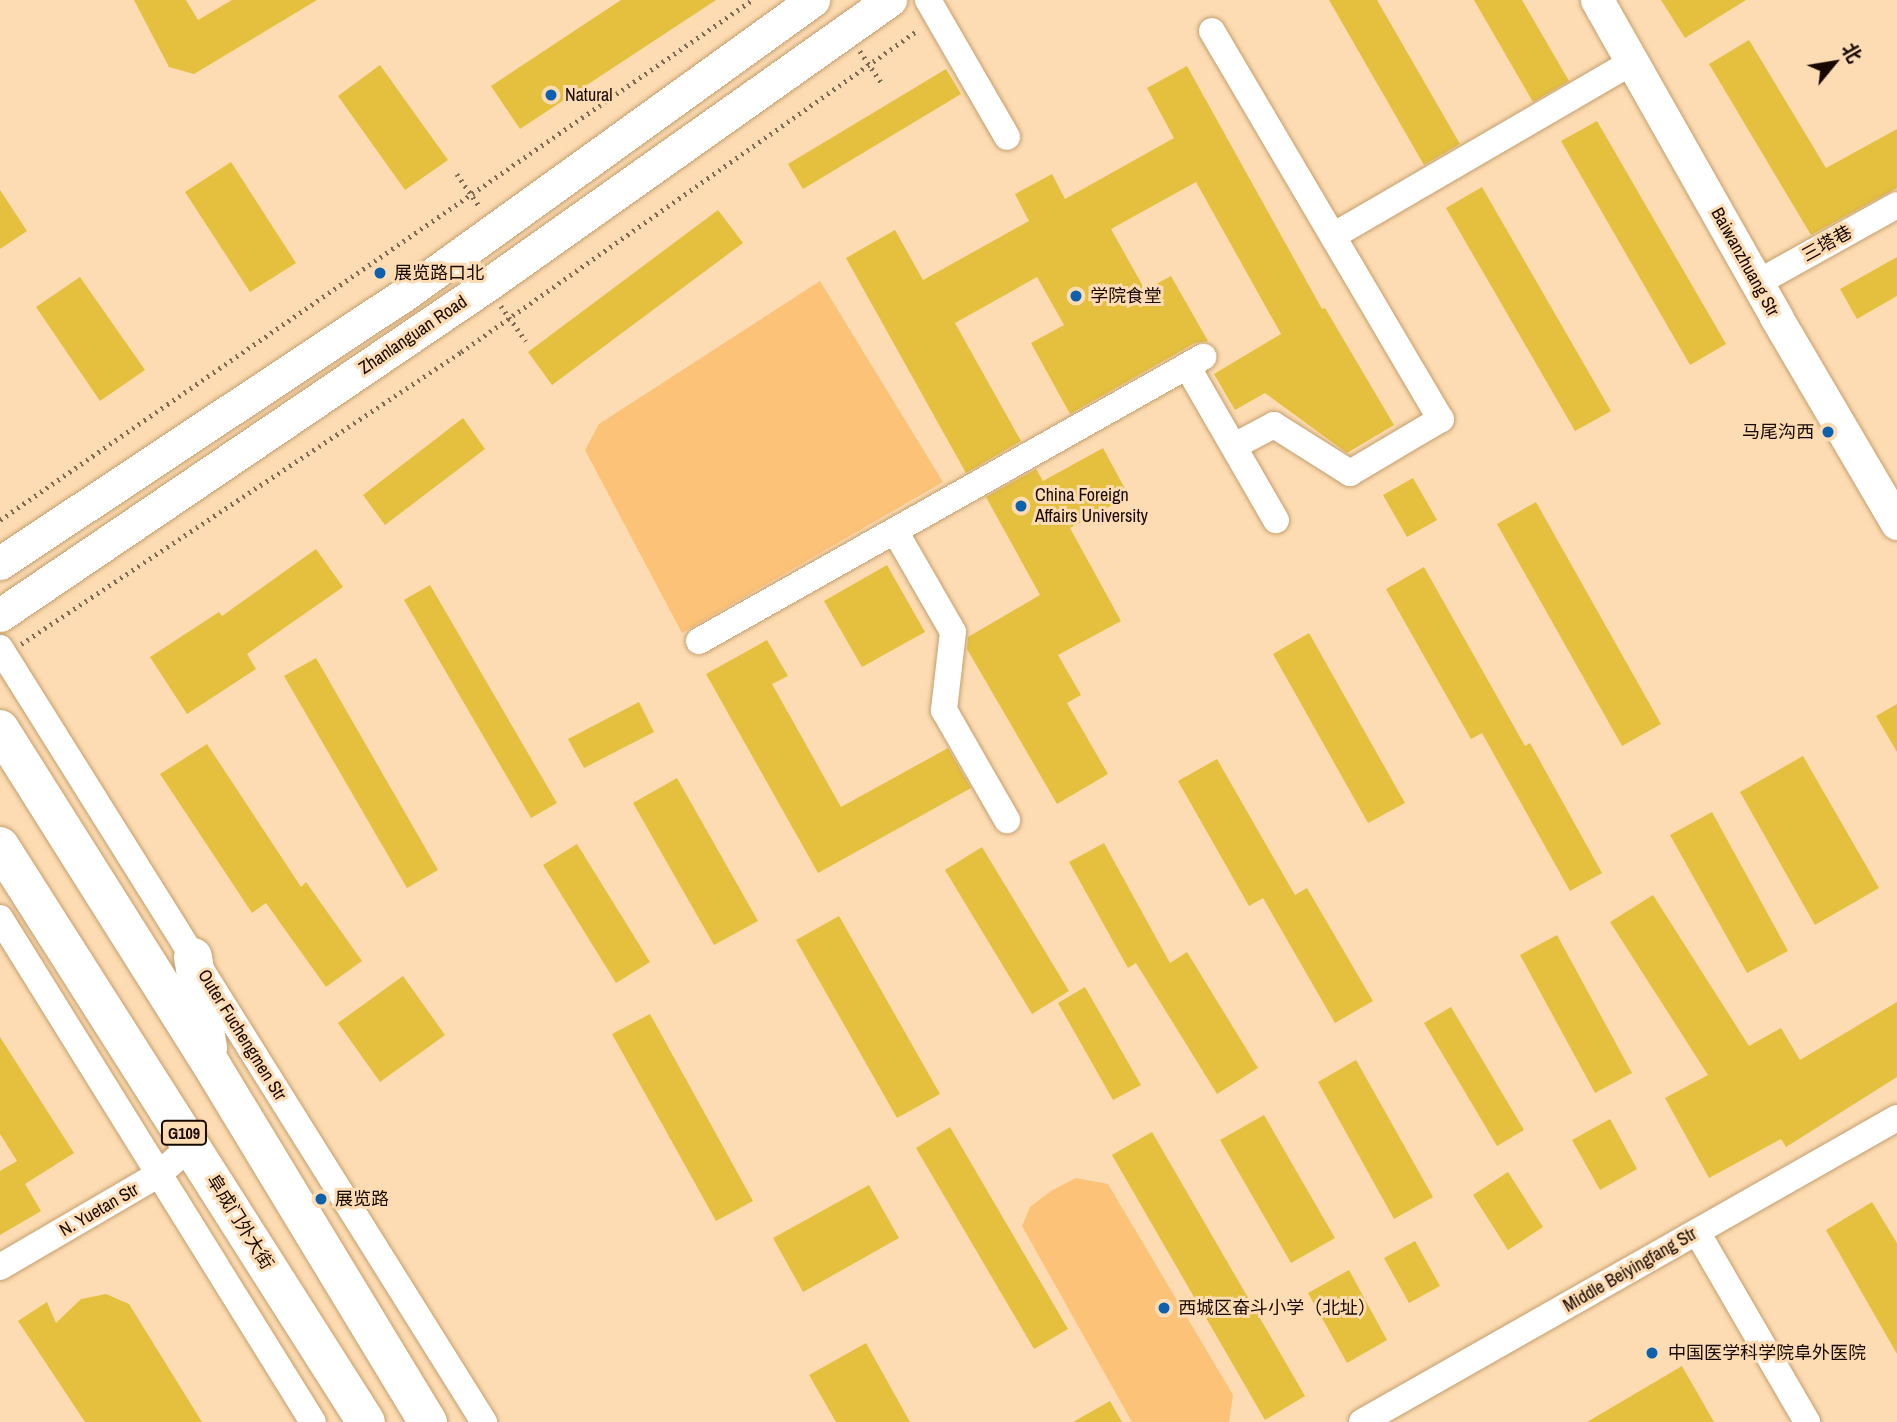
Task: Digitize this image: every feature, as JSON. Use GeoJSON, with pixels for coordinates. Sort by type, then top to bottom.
{"type":"FeatureCollection","features":[{"type":"Feature","properties":{"kind":"highway"},"geometry":{"type":"LineString","coordinates":[[0,729],[211,1064],[428,1422]]}},
{"type":"Feature","properties":{"kind":"highway","name":"阜成门外大街"},"geometry":{"type":"LineString","coordinates":[[0,846],[366,1422]]}},
{"type":"Feature","properties":{"kind":"highway"},"geometry":{"type":"LineString","coordinates":[[193,957],[211,1064]]}},
{"type":"Feature","properties":{"kind":"main road"},"geometry":{"type":"LineString","coordinates":[[0,563],[401,297],[813,0]]}},
{"type":"Feature","properties":{"kind":"main road","name":"Zhanlanguan Road"},"geometry":{"type":"LineString","coordinates":[[0,615],[487,285],[890,0]]}},
{"type":"Feature","properties":{"kind":"main road","name":"Baiwanzhuang Str"},"geometry":{"type":"LineString","coordinates":[[1597,0],[1897,523]]}},
{"type":"Feature","properties":{"kind":"street"},"geometry":{"type":"LineString","coordinates":[[933,8],[1007,136]]}},
{"type":"Feature","properties":{"kind":"street"},"geometry":{"type":"LineString","coordinates":[[1212,31],[1441,419],[1350,473],[1274,425],[1234,446]]}},
{"type":"Feature","properties":{"kind":"street"},"geometry":{"type":"LineString","coordinates":[[1334,236],[1632,62]]}},
{"type":"Feature","properties":{"kind":"street","name":"三塔巷"},"geometry":{"type":"LineString","coordinates":[[1757,283],[1897,205]]}},
{"type":"Feature","properties":{"kind":"street"},"geometry":{"type":"LineString","coordinates":[[699,641],[1195,361],[1234,446],[1276,520]]}},
{"type":"Feature","properties":{"kind":"street"},"geometry":{"type":"LineString","coordinates":[[895,531],[953,632],[943,710],[1007,820]]}},
{"type":"Feature","properties":{"kind":"street","name":"Outer Fuchengmen Str"},"geometry":{"type":"LineString","coordinates":[[2,651],[484,1422]]}},
{"type":"Feature","properties":{"kind":"street"},"geometry":{"type":"LineString","coordinates":[[0,918],[313,1422]]}},
{"type":"Feature","properties":{"kind":"street","name":"Middle Beiyingfang Str"},"geometry":{"type":"LineString","coordinates":[[1362,1422],[1897,1118]]}},
{"type":"Feature","properties":{"kind":"street","name":"N. Yuetan Str"},"geometry":{"type":"LineString","coordinates":[[0,1268],[159,1174],[192,1145]]}},
{"type":"Feature","properties":{"kind":"street"},"geometry":{"type":"LineString","coordinates":[[1697,1232],[1807,1422]]}},
{"type":"Feature","properties":{"kind":"path"},"geometry":{"type":"LineString","coordinates":[[0,520],[751,0]]}},
{"type":"Feature","properties":{"kind":"path"},"geometry":{"type":"LineString","coordinates":[[2,651],[461,352],[933,8]]}},
{"type":"Feature","properties":{"kind":"shaded area"},"geometry":{"type":"Polygon","coordinates":[[[820,281],[943,482],[682,633],[585,450],[599,424],[820,281]]]}},
{"type":"Feature","properties":{"kind":"shaded area"},"geometry":{"type":"Polygon","coordinates":[[[1076,1178],[1108,1184],[1233,1395],[1229,1422],[1132,1422],[1022,1226],[1030,1207],[1051,1191],[1076,1178]]]}},
{"type":"Feature","properties":{"kind":"building"},"geometry":{"type":"Polygon","coordinates":[[[134,0],[186,0],[198,20],[232,0],[317,0],[194,74],[169,67],[134,0]]]}},
{"type":"Feature","properties":{"kind":"building"},"geometry":{"type":"Polygon","coordinates":[[[621,0],[716,0],[520,129],[491,86],[621,0]]]}},
{"type":"Feature","properties":{"kind":"building"},"geometry":{"type":"Polygon","coordinates":[[[1329,0],[1377,0],[1460,144],[1424,165],[1329,0]]]}},
{"type":"Feature","properties":{"kind":"building"},"geometry":{"type":"Polygon","coordinates":[[[1474,0],[1522,0],[1569,81],[1533,102],[1474,0]]]}},
{"type":"Feature","properties":{"kind":"building"},"geometry":{"type":"Polygon","coordinates":[[[1661,0],[1746,0],[1685,38],[1661,0]]]}},
{"type":"Feature","properties":{"kind":"building"},"geometry":{"type":"Polygon","coordinates":[[[1749,40],[1826,168],[1897,129],[1897,188],[1811,235],[1709,64],[1749,40]]]}},
{"type":"Feature","properties":{"kind":"building"},"geometry":{"type":"Polygon","coordinates":[[[380,65],[448,160],[405,190],[338,96],[380,65]]]}},
{"type":"Feature","properties":{"kind":"building"},"geometry":{"type":"Polygon","coordinates":[[[1187,66],[1322,309],[1325,308],[1394,425],[1347,453],[1265,393],[1235,410],[1214,374],[1281,334],[1196,182],[1111,229],[1145,290],[1171,276],[1208,341],[1195,343],[1070,414],[1031,343],[1064,325],[1037,277],[955,323],[1021,441],[966,473],[846,258],[895,230],[923,280],[1029,221],[1015,194],[1052,174],[1065,199],[1174,138],[1147,88],[1187,66]]]}},
{"type":"Feature","properties":{"kind":"building"},"geometry":{"type":"Polygon","coordinates":[[[946,69],[961,94],[803,189],[788,164],[946,69]]]}},
{"type":"Feature","properties":{"kind":"building"},"geometry":{"type":"Polygon","coordinates":[[[1597,121],[1726,344],[1690,365],[1561,141],[1597,121]]]}},
{"type":"Feature","properties":{"kind":"building"},"geometry":{"type":"Polygon","coordinates":[[[231,162],[296,263],[250,292],[185,192],[231,162]]]}},
{"type":"Feature","properties":{"kind":"building"},"geometry":{"type":"Polygon","coordinates":[[[1482,187],[1611,411],[1575,431],[1446,208],[1482,187]]]}},
{"type":"Feature","properties":{"kind":"building"},"geometry":{"type":"Polygon","coordinates":[[[0,190],[27,231],[0,249],[0,190]]]}},
{"type":"Feature","properties":{"kind":"building"},"geometry":{"type":"Polygon","coordinates":[[[718,210],[743,243],[552,385],[528,352],[718,210]]]}},
{"type":"Feature","properties":{"kind":"building"},"geometry":{"type":"Polygon","coordinates":[[[1897,257],[1897,296],[1857,319],[1840,289],[1897,257]]]}},
{"type":"Feature","properties":{"kind":"building"},"geometry":{"type":"Polygon","coordinates":[[[80,277],[145,370],[100,401],[36,307],[80,277]]]}},
{"type":"Feature","properties":{"kind":"building"},"geometry":{"type":"Polygon","coordinates":[[[463,418],[485,449],[385,525],[363,495],[463,418]]]}},
{"type":"Feature","properties":{"kind":"building"},"geometry":{"type":"Polygon","coordinates":[[[1103,448],[1129,496],[1070,528],[1121,621],[1058,655],[1081,695],[1067,703],[1108,774],[1057,804],[967,649],[968,637],[1040,595],[986,497],[1036,469],[1043,481],[1103,448]]]}},
{"type":"Feature","properties":{"kind":"building"},"geometry":{"type":"Polygon","coordinates":[[[1413,478],[1437,520],[1407,537],[1383,495],[1413,478]]]}},
{"type":"Feature","properties":{"kind":"building"},"geometry":{"type":"Polygon","coordinates":[[[1536,502],[1661,724],[1622,746],[1497,524],[1536,502]]]}},
{"type":"Feature","properties":{"kind":"building"},"geometry":{"type":"Polygon","coordinates":[[[316,549],[343,587],[247,654],[256,669],[187,714],[150,657],[219,612],[222,616],[316,549]]]}},
{"type":"Feature","properties":{"kind":"building"},"geometry":{"type":"Polygon","coordinates":[[[887,565],[925,632],[862,667],[824,601],[887,565]]]}},
{"type":"Feature","properties":{"kind":"building"},"geometry":{"type":"Polygon","coordinates":[[[1424,567],[1525,746],[1530,743],[1602,873],[1570,891],[1482,733],[1471,739],[1386,589],[1424,567]]]}},
{"type":"Feature","properties":{"kind":"building"},"geometry":{"type":"Polygon","coordinates":[[[430,585],[557,803],[531,818],[404,600],[430,585]]]}},
{"type":"Feature","properties":{"kind":"building"},"geometry":{"type":"Polygon","coordinates":[[[1309,633],[1405,803],[1368,823],[1273,654],[1309,633]]]}},
{"type":"Feature","properties":{"kind":"building"},"geometry":{"type":"Polygon","coordinates":[[[767,640],[788,676],[772,684],[841,807],[948,748],[971,788],[818,873],[706,674],[767,640]]]}},
{"type":"Feature","properties":{"kind":"building"},"geometry":{"type":"Polygon","coordinates":[[[316,658],[438,870],[407,888],[284,676],[316,658]]]}},
{"type":"Feature","properties":{"kind":"building"},"geometry":{"type":"Polygon","coordinates":[[[639,702],[654,732],[584,768],[568,739],[639,702]]]}},
{"type":"Feature","properties":{"kind":"building"},"geometry":{"type":"Polygon","coordinates":[[[1897,704],[1897,752],[1876,716],[1897,704]]]}},
{"type":"Feature","properties":{"kind":"building"},"geometry":{"type":"Polygon","coordinates":[[[207,744],[301,887],[306,882],[362,961],[326,987],[266,903],[252,913],[160,774],[207,744]]]}},
{"type":"Feature","properties":{"kind":"building"},"geometry":{"type":"Polygon","coordinates":[[[1803,756],[1879,888],[1815,925],[1740,792],[1803,756]]]}},
{"type":"Feature","properties":{"kind":"building"},"geometry":{"type":"Polygon","coordinates":[[[1217,759],[1295,895],[1307,888],[1373,1001],[1335,1023],[1263,898],[1249,906],[1178,781],[1217,759]]]}},
{"type":"Feature","properties":{"kind":"building"},"geometry":{"type":"Polygon","coordinates":[[[677,778],[758,921],[714,945],[633,803],[677,778]]]}},
{"type":"Feature","properties":{"kind":"building"},"geometry":{"type":"Polygon","coordinates":[[[1712,812],[1788,951],[1747,973],[1670,835],[1712,812]]]}},
{"type":"Feature","properties":{"kind":"building"},"geometry":{"type":"Polygon","coordinates":[[[1104,843],[1170,963],[1187,952],[1258,1068],[1217,1094],[1136,963],[1128,968],[1069,862],[1104,843]]]}},
{"type":"Feature","properties":{"kind":"building"},"geometry":{"type":"Polygon","coordinates":[[[577,844],[650,962],[616,983],[543,865],[577,844]]]}},
{"type":"Feature","properties":{"kind":"building"},"geometry":{"type":"Polygon","coordinates":[[[982,847],[1069,991],[1032,1014],[945,870],[982,847]]]}},
{"type":"Feature","properties":{"kind":"building"},"geometry":{"type":"Polygon","coordinates":[[[1653,895],[1749,1046],[1781,1028],[1800,1060],[1897,1002],[1897,1077],[1786,1147],[1781,1139],[1709,1178],[1665,1098],[1708,1075],[1610,922],[1653,895]]]}},
{"type":"Feature","properties":{"kind":"building"},"geometry":{"type":"Polygon","coordinates":[[[839,916],[940,1094],[897,1118],[796,940],[839,916]]]}},
{"type":"Feature","properties":{"kind":"building"},"geometry":{"type":"Polygon","coordinates":[[[1557,935],[1632,1073],[1595,1093],[1520,955],[1557,935]]]}},
{"type":"Feature","properties":{"kind":"building"},"geometry":{"type":"Polygon","coordinates":[[[403,976],[445,1035],[380,1082],[338,1023],[403,976]]]}},
{"type":"Feature","properties":{"kind":"building"},"geometry":{"type":"Polygon","coordinates":[[[1085,987],[1141,1085],[1113,1100],[1058,1003],[1085,987]]]}},
{"type":"Feature","properties":{"kind":"building"},"geometry":{"type":"Polygon","coordinates":[[[1451,1007],[1524,1130],[1497,1146],[1424,1023],[1451,1007]]]}},
{"type":"Feature","properties":{"kind":"building"},"geometry":{"type":"Polygon","coordinates":[[[650,1014],[753,1201],[716,1221],[612,1034],[650,1014]]]}},
{"type":"Feature","properties":{"kind":"building"},"geometry":{"type":"Polygon","coordinates":[[[0,1037],[74,1153],[25,1184],[41,1211],[0,1235],[0,1171],[17,1161],[0,1134],[0,1037]]]}},
{"type":"Feature","properties":{"kind":"building"},"geometry":{"type":"Polygon","coordinates":[[[1356,1060],[1433,1197],[1394,1219],[1318,1082],[1356,1060]]]}},
{"type":"Feature","properties":{"kind":"building"},"geometry":{"type":"Polygon","coordinates":[[[1264,1115],[1335,1238],[1291,1263],[1220,1140],[1264,1115]]]}},
{"type":"Feature","properties":{"kind":"building"},"geometry":{"type":"Polygon","coordinates":[[[1610,1119],[1637,1169],[1600,1190],[1572,1140],[1610,1119]]]}},
{"type":"Feature","properties":{"kind":"building"},"geometry":{"type":"Polygon","coordinates":[[[950,1127],[1068,1329],[1034,1349],[916,1148],[950,1127]]]}},
{"type":"Feature","properties":{"kind":"building"},"geometry":{"type":"Polygon","coordinates":[[[1152,1132],[1305,1396],[1265,1420],[1112,1155],[1152,1132]]]}},
{"type":"Feature","properties":{"kind":"building"},"geometry":{"type":"Polygon","coordinates":[[[1508,1172],[1543,1227],[1508,1250],[1473,1195],[1508,1172]]]}},
{"type":"Feature","properties":{"kind":"building"},"geometry":{"type":"Polygon","coordinates":[[[869,1185],[899,1238],[803,1292],[773,1238],[869,1185]]]}},
{"type":"Feature","properties":{"kind":"building"},"geometry":{"type":"Polygon","coordinates":[[[1872,1202],[1897,1243],[1897,1354],[1826,1230],[1872,1202]]]}},
{"type":"Feature","properties":{"kind":"building"},"geometry":{"type":"Polygon","coordinates":[[[1415,1241],[1440,1286],[1409,1303],[1384,1258],[1415,1241]]]}},
{"type":"Feature","properties":{"kind":"building"},"geometry":{"type":"Polygon","coordinates":[[[1349,1270],[1387,1340],[1347,1363],[1308,1293],[1349,1270]]]}},
{"type":"Feature","properties":{"kind":"building"},"geometry":{"type":"Polygon","coordinates":[[[106,1294],[129,1304],[202,1422],[85,1422],[18,1321],[47,1302],[56,1323],[81,1299],[106,1294]]]}},
{"type":"Feature","properties":{"kind":"building"},"geometry":{"type":"Polygon","coordinates":[[[866,1343],[910,1422],[836,1422],[809,1375],[866,1343]]]}},
{"type":"Feature","properties":{"kind":"building"},"geometry":{"type":"Polygon","coordinates":[[[1682,1366],[1714,1422],[1587,1422],[1682,1366]]]}},
{"type":"Feature","properties":{"kind":"building"},"geometry":{"type":"Polygon","coordinates":[[[1110,1401],[1122,1422],[1073,1422],[1110,1401]]]}},
{"type":"Feature","properties":{"kind":"place","name":"Natural"},"geometry":{"type":"Point","coordinates":[551,95]}},
{"type":"Feature","properties":{"kind":"place","name":"展览路口北"},"geometry":{"type":"Point","coordinates":[380,273]}},
{"type":"Feature","properties":{"kind":"place","name":"学院食堂"},"geometry":{"type":"Point","coordinates":[1076,296]}},
{"type":"Feature","properties":{"kind":"place","name":"马尾沟西"},"geometry":{"type":"Point","coordinates":[1828,432]}},
{"type":"Feature","properties":{"kind":"place","name":"China Foreign Affairs University"},"geometry":{"type":"Point","coordinates":[1021,506]}},
{"type":"Feature","properties":{"kind":"place","name":"展览路"},"geometry":{"type":"Point","coordinates":[321,1199]}},
{"type":"Feature","properties":{"kind":"place","name":"西城区奋斗小学（北址）"},"geometry":{"type":"Point","coordinates":[1164,1308]}},
{"type":"Feature","properties":{"kind":"place","name":"中国医学科学院阜外医院"},"geometry":{"type":"Point","coordinates":[1652,1353]}}]}
